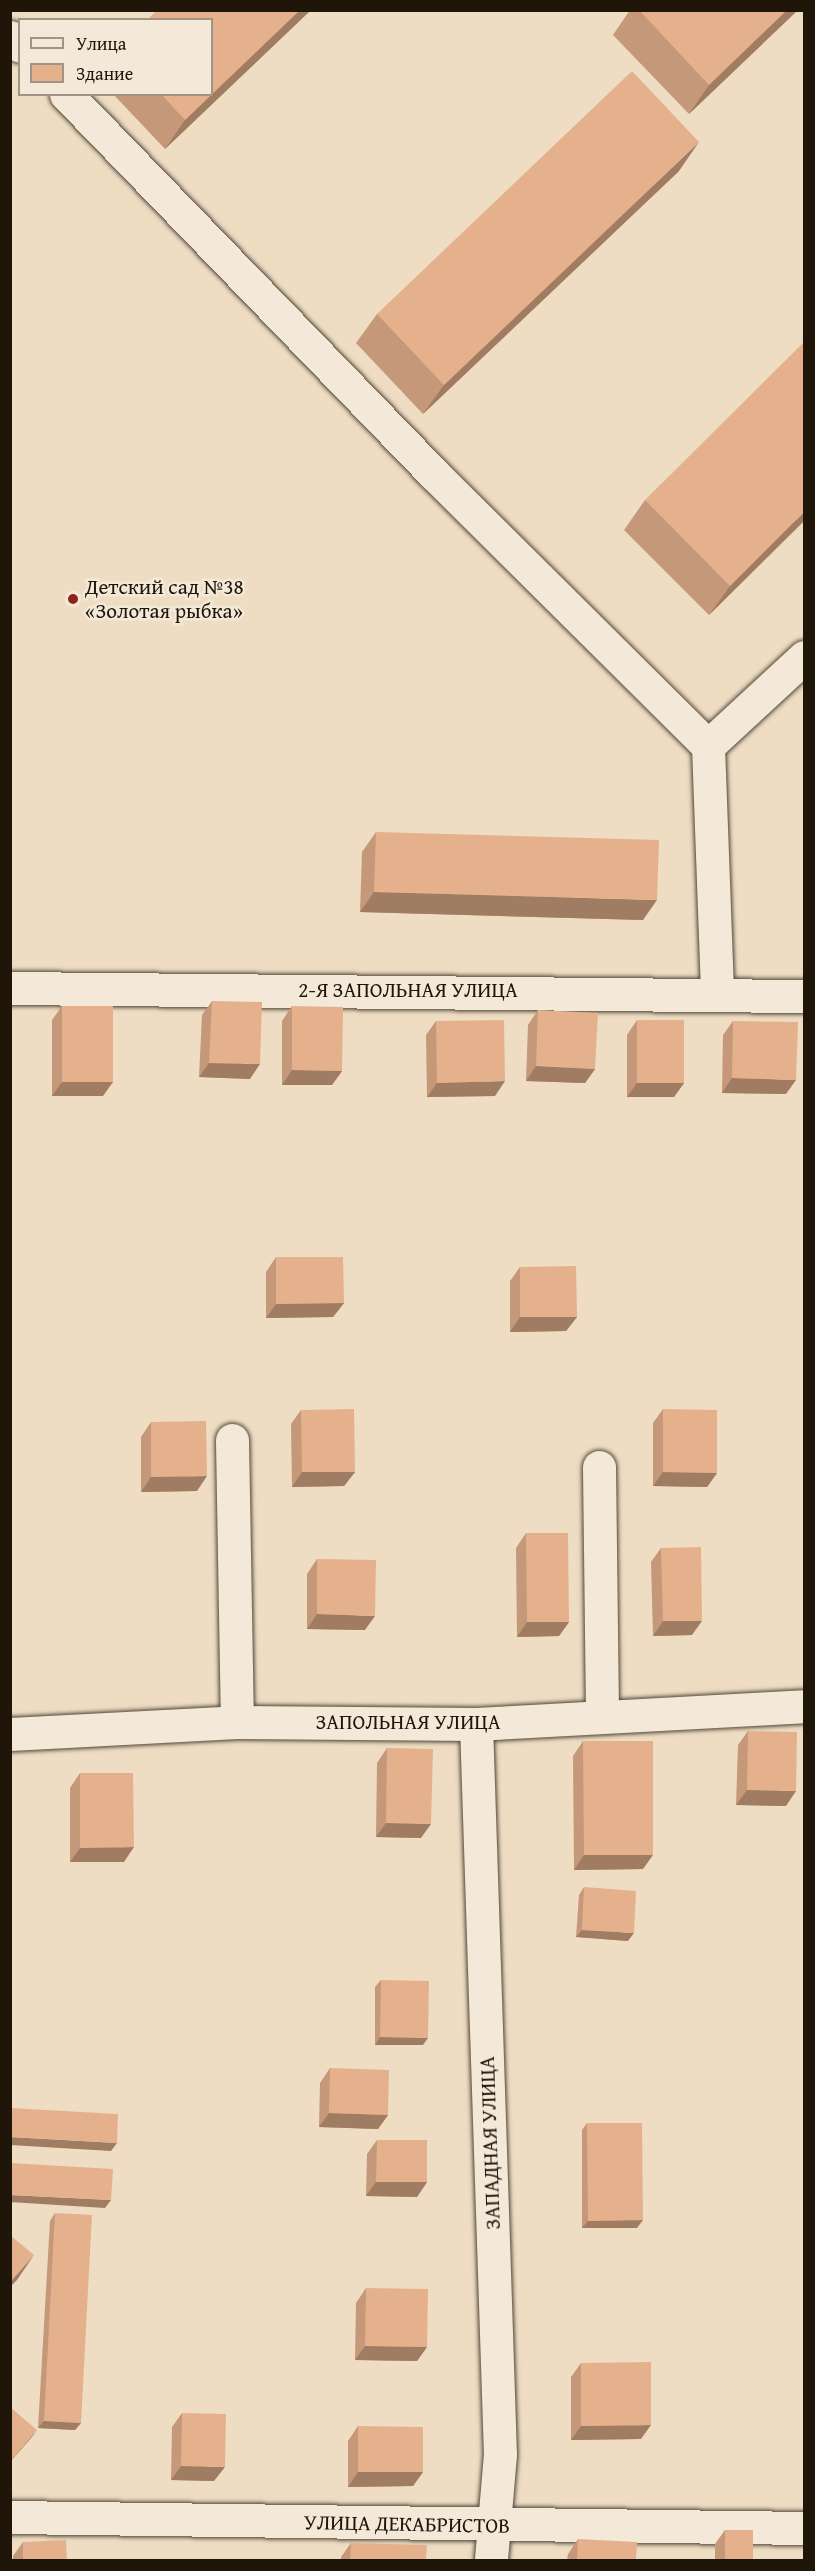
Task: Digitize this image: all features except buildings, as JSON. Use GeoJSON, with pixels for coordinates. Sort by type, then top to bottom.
{"type":"FeatureCollection","features":[{"type":"Feature","properties":{"kind":"street"},"geometry":{"type":"LineString","coordinates":[[68,96],[435,474],[708,746],[717,991]]}},
{"type":"Feature","properties":{"kind":"street"},"geometry":{"type":"LineString","coordinates":[[708,746],[804,657]]}},
{"type":"Feature","properties":{"kind":"street","name":"2-Я ЗАПОЛЬНАЯ УЛИЦА"},"geometry":{"type":"LineString","coordinates":[[10,988],[717,991],[804,996]]}},
{"type":"Feature","properties":{"kind":"street"},"geometry":{"type":"LineString","coordinates":[[232,1440],[237,1722]]}},
{"type":"Feature","properties":{"kind":"street"},"geometry":{"type":"LineString","coordinates":[[599,1467],[602,1715]]}},
{"type":"Feature","properties":{"kind":"street","name":"ЗАПОЛЬНАЯ УЛИЦА"},"geometry":{"type":"LineString","coordinates":[[10,1734],[237,1722],[476,1724],[602,1715],[804,1706]]}},
{"type":"Feature","properties":{"kind":"street","name":"ЗАПАДНАЯ УЛИЦА"},"geometry":{"type":"LineString","coordinates":[[476,1724],[500,2454],[492,2526],[491,2560]]}},
{"type":"Feature","properties":{"kind":"street","name":"УЛИЦА ДЕКАБРИСТОВ"},"geometry":{"type":"LineString","coordinates":[[10,2517],[492,2526],[804,2528]]}},
{"type":"Feature","properties":{"kind":"place","name":"Детский сад №38 «Золотая рыбка»"},"geometry":{"type":"Point","coordinates":[73,599]}}]}
